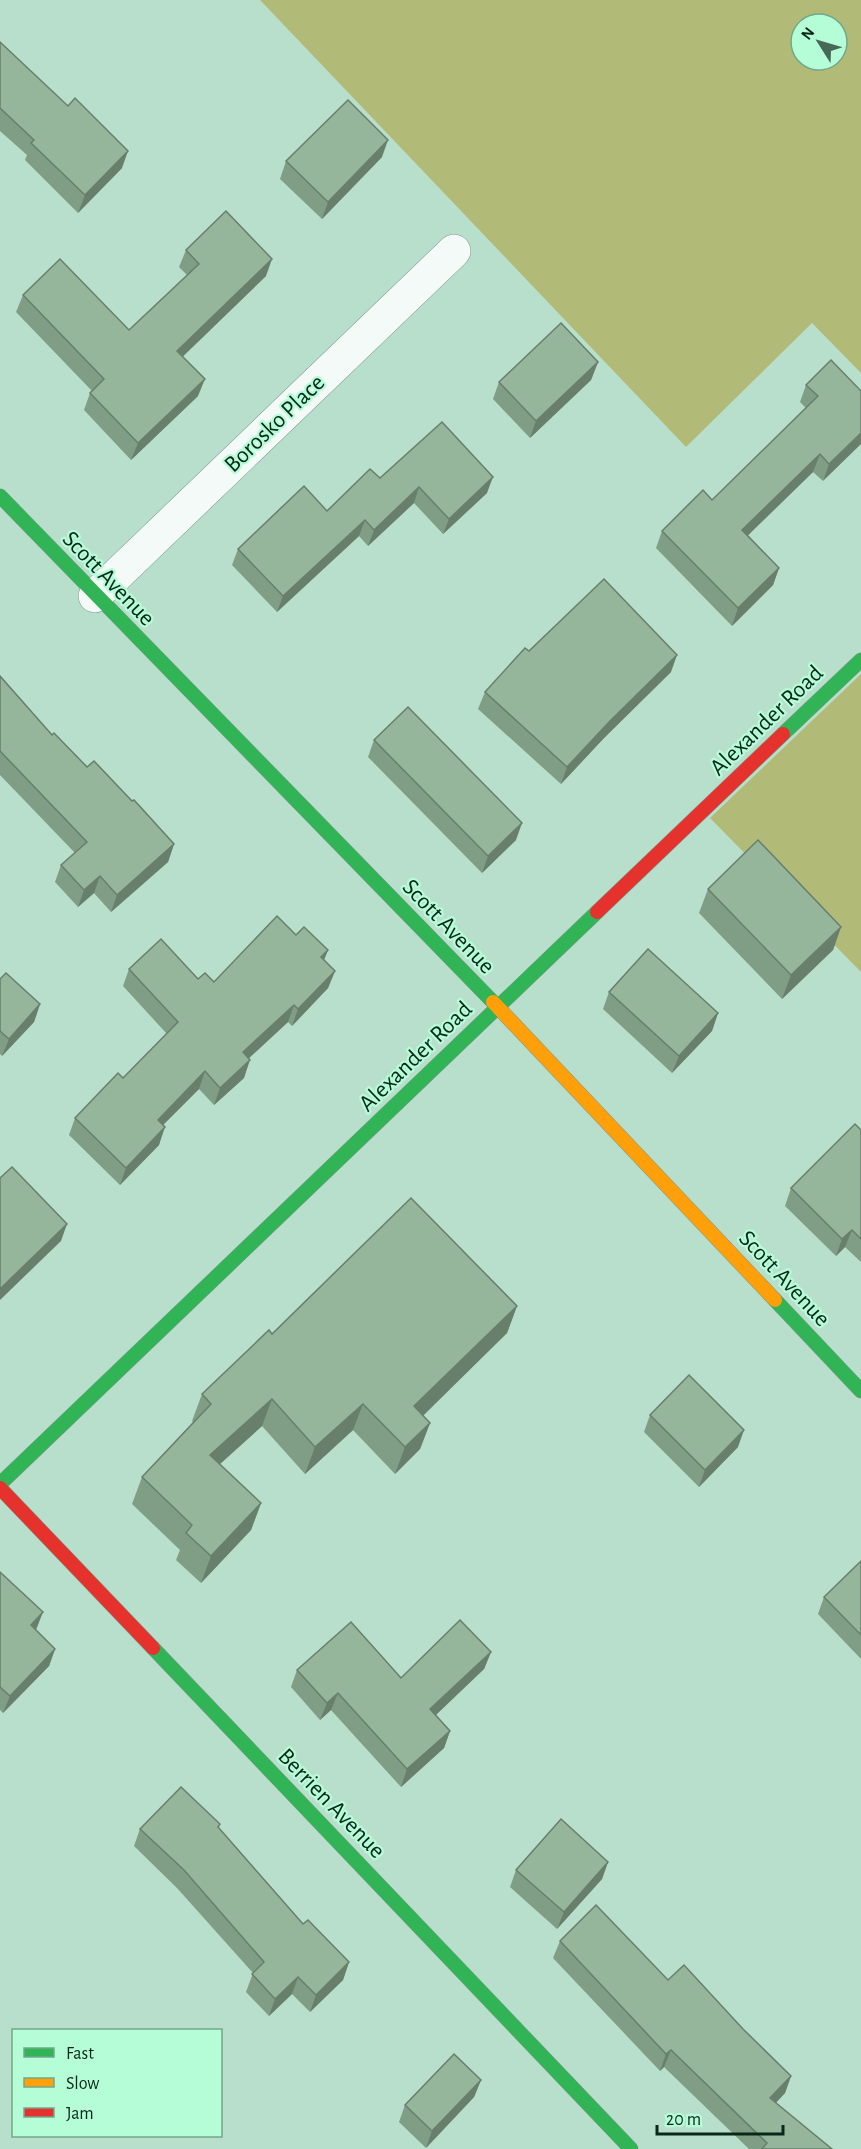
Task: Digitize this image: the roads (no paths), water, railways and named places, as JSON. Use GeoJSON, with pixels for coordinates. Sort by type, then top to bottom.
{"type":"FeatureCollection","features":[{"type":"Feature","properties":{"kind":"street","name":"Borosko Place"},"geometry":{"type":"LineString","coordinates":[[95,596],[454,251]]}},
{"type":"Feature","properties":{"kind":"street","name":"Scott Avenue"},"geometry":{"type":"LineString","coordinates":[[0,496],[498,1008],[861,1391]]}},
{"type":"Feature","properties":{"kind":"street","name":"Alexander Road"},"geometry":{"type":"LineString","coordinates":[[0,1486],[861,660]]}},
{"type":"Feature","properties":{"kind":"street","name":"Berrien Avenue"},"geometry":{"type":"LineString","coordinates":[[0,1486],[632,2149]]}}]}
